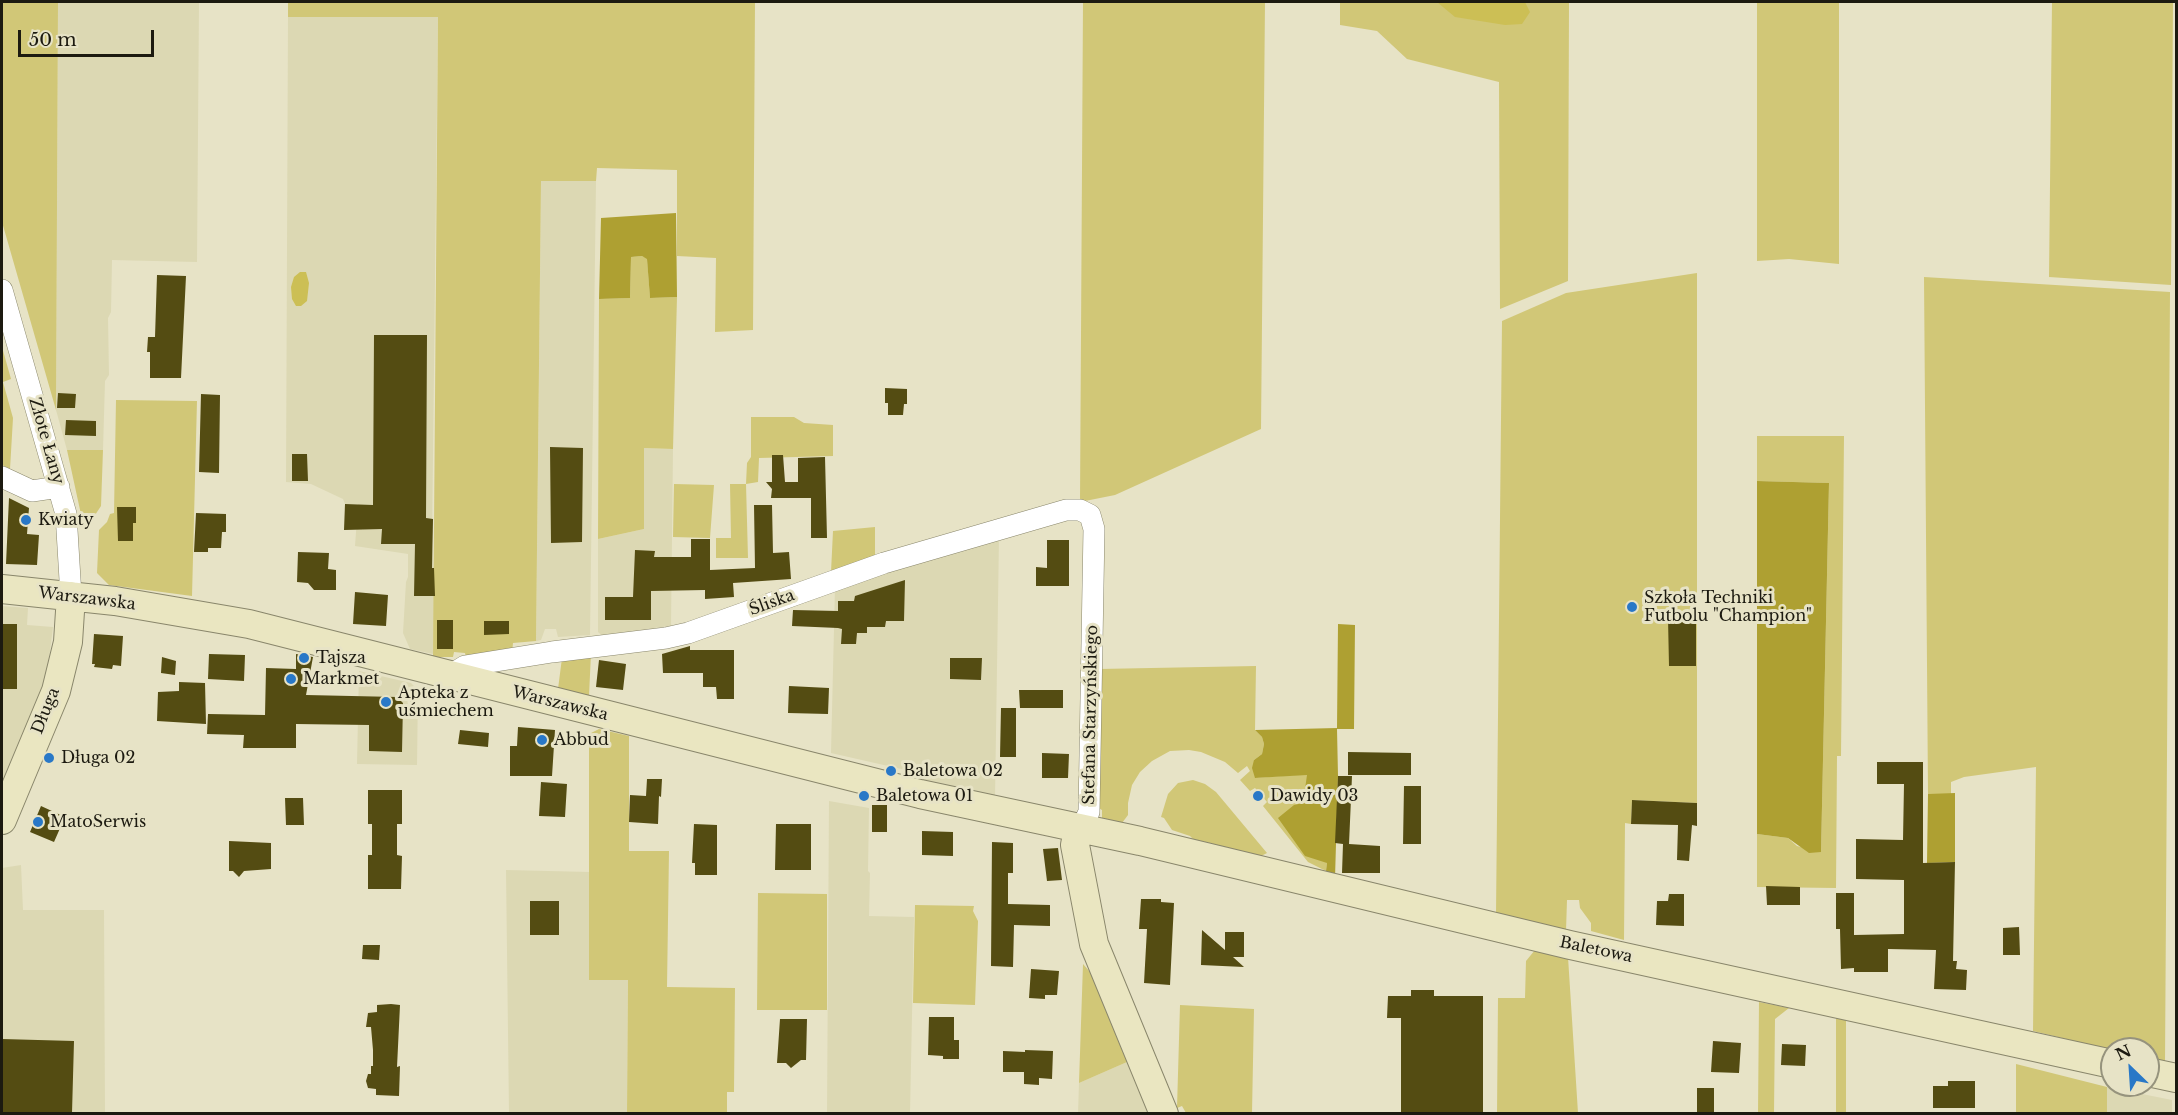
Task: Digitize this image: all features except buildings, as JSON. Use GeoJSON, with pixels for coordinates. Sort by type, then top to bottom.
{"type":"FeatureCollection","features":[{"type":"Feature","properties":{"kind":"street","name":"Złote Łany"},"geometry":{"type":"LineString","coordinates":[[2,290],[66,514],[71,596]]}},
{"type":"Feature","properties":{"kind":"street"},"geometry":{"type":"LineString","coordinates":[[2,477],[32,491],[59,487]]}},
{"type":"Feature","properties":{"kind":"street","name":"Śliska"},"geometry":{"type":"LineString","coordinates":[[449,676],[465,666],[688,633],[884,563],[981,534],[1066,510],[1080,510],[1090,515]]}},
{"type":"Feature","properties":{"kind":"street","name":"Stefana Starzyńskiego"},"geometry":{"type":"LineString","coordinates":[[1090,515],[1094,529],[1089,812],[1075,845],[1096,950],[1164,1113]]}},
{"type":"Feature","properties":{"kind":"street","name":"Warszawska"},"geometry":{"type":"LineString","coordinates":[[2,590],[71,596],[181,611],[249,624],[920,794],[1081,829]]}},
{"type":"Feature","properties":{"kind":"street","name":"Długa"},"geometry":{"type":"LineString","coordinates":[[2,820],[56,691],[68,642],[71,596]]}},
{"type":"Feature","properties":{"kind":"street","name":"Baletowa"},"geometry":{"type":"LineString","coordinates":[[1081,829],[1140,841],[1570,945],[2100,1061]]}},
{"type":"Feature","properties":{"kind":"street"},"geometry":{"type":"LineString","coordinates":[[2160,1075],[2176,1078]]}},
{"type":"Feature","properties":{"kind":"shaded area"},"geometry":{"type":"Polygon","coordinates":[[[2,2],[58,2],[56,410],[2,222],[2,2]]]}},
{"type":"Feature","properties":{"kind":"shaded area"},"geometry":{"type":"Polygon","coordinates":[[[58,2],[199,2],[197,262],[112,260],[111,312],[108,318],[109,375],[105,381],[103,450],[67,450],[56,410],[58,2]]]}},
{"type":"Feature","properties":{"kind":"shaded area"},"geometry":{"type":"Polygon","coordinates":[[[288,2],[755,2],[753,330],[715,332],[716,258],[677,256],[677,170],[597,168],[596,181],[541,181],[536,641],[513,643],[512,653],[466,658],[465,653],[454,652],[453,657],[433,657],[438,17],[288,17],[288,2]]]}},
{"type":"Feature","properties":{"kind":"shaded area"},"geometry":{"type":"Polygon","coordinates":[[[1083,2],[1265,2],[1261,429],[1115,495],[1080,502],[1083,2]]]}},
{"type":"Feature","properties":{"kind":"shaded area"},"geometry":{"type":"Polygon","coordinates":[[[1340,2],[1569,2],[1568,281],[1500,309],[1499,82],[1407,59],[1377,31],[1340,25],[1340,2]]]}},
{"type":"Feature","properties":{"kind":"shaded area"},"geometry":{"type":"Polygon","coordinates":[[[1437,2],[1525,2],[1530,12],[1522,24],[1505,25],[1455,17],[1437,2]]]}},
{"type":"Feature","properties":{"kind":"shaded area"},"geometry":{"type":"Polygon","coordinates":[[[1757,2],[1839,2],[1839,264],[1789,259],[1757,261],[1757,2]]]}},
{"type":"Feature","properties":{"kind":"shaded area"},"geometry":{"type":"Polygon","coordinates":[[[2052,2],[2173,2],[2171,285],[2049,277],[2052,2]]]}},
{"type":"Feature","properties":{"kind":"shaded area"},"geometry":{"type":"Polygon","coordinates":[[[288,17],[438,17],[432,544],[435,590],[433,654],[410,649],[403,633],[408,554],[355,546],[358,504],[345,504],[343,499],[311,484],[286,482],[288,17]]]}},
{"type":"Feature","properties":{"kind":"shaded area"},"geometry":{"type":"Polygon","coordinates":[[[541,181],[596,181],[590,635],[558,637],[556,629],[545,629],[541,640],[536,641],[541,181]]]}},
{"type":"Feature","properties":{"kind":"shaded area"},"geometry":{"type":"Polygon","coordinates":[[[676,213],[677,297],[650,298],[647,259],[642,256],[631,257],[630,298],[599,299],[601,218],[676,213]]]}},
{"type":"Feature","properties":{"kind":"shaded area"},"geometry":{"type":"Polygon","coordinates":[[[631,257],[647,258],[650,298],[677,297],[673,449],[644,448],[644,529],[598,539],[599,299],[630,298],[631,257]]]}},
{"type":"Feature","properties":{"kind":"shaded area"},"geometry":{"type":"Polygon","coordinates":[[[300,272],[306,272],[309,283],[307,301],[301,306],[296,306],[292,299],[291,287],[294,277],[300,272]]]}},
{"type":"Feature","properties":{"kind":"shaded area","name":"Szkoła Techniki Futbolu \"Champion\""},"geometry":{"type":"Polygon","coordinates":[[[1697,273],[1697,803],[1632,800],[1631,824],[1625,823],[1624,940],[1591,931],[1591,923],[1580,908],[1579,900],[1567,900],[1566,931],[1496,914],[1502,321],[1566,293],[1697,273]]]}},
{"type":"Feature","properties":{"kind":"shaded area"},"geometry":{"type":"Polygon","coordinates":[[[1924,277],[2170,292],[2165,1062],[2160,1061],[2160,1037],[2100,1037],[2100,1047],[2033,1031],[2036,767],[1964,777],[1951,782],[1951,794],[1928,794],[1924,277]]]}},
{"type":"Feature","properties":{"kind":"shaded area"},"geometry":{"type":"Polygon","coordinates":[[[2,347],[11,379],[3,382],[13,418],[10,469],[2,465],[2,347]]]}},
{"type":"Feature","properties":{"kind":"shaded area"},"geometry":{"type":"Polygon","coordinates":[[[116,400],[197,401],[192,596],[109,585],[97,573],[99,530],[107,522],[110,514],[114,513],[116,400]]]}},
{"type":"Feature","properties":{"kind":"shaded area"},"geometry":{"type":"Polygon","coordinates":[[[751,417],[794,417],[804,423],[833,425],[833,456],[759,458],[758,482],[746,484],[747,463],[751,457],[751,417]]]}},
{"type":"Feature","properties":{"kind":"shaded area"},"geometry":{"type":"Polygon","coordinates":[[[1757,436],[1844,436],[1841,756],[1837,756],[1836,888],[1757,887],[1757,834],[1788,838],[1797,846],[1821,852],[1829,483],[1757,481],[1757,436]]]}},
{"type":"Feature","properties":{"kind":"shaded area"},"geometry":{"type":"Polygon","coordinates":[[[644,448],[673,449],[671,626],[654,628],[654,633],[606,639],[598,632],[598,539],[644,529],[644,448]]]}},
{"type":"Feature","properties":{"kind":"shaded area"},"geometry":{"type":"Polygon","coordinates":[[[67,450],[103,450],[101,506],[88,520],[82,519],[67,450]]]}},
{"type":"Feature","properties":{"kind":"shaded area"},"geometry":{"type":"Polygon","coordinates":[[[1757,481],[1829,483],[1821,852],[1809,853],[1788,838],[1757,834],[1757,481]]]}},
{"type":"Feature","properties":{"kind":"shaded area"},"geometry":{"type":"Polygon","coordinates":[[[674,484],[714,485],[710,538],[673,537],[674,484]]]}},
{"type":"Feature","properties":{"kind":"shaded area"},"geometry":{"type":"Polygon","coordinates":[[[730,484],[746,484],[748,558],[716,558],[716,538],[731,538],[730,484]]]}},
{"type":"Feature","properties":{"kind":"shaded area"},"geometry":{"type":"Polygon","coordinates":[[[875,527],[875,560],[831,572],[833,531],[875,527]]]}},
{"type":"Feature","properties":{"kind":"shaded area"},"geometry":{"type":"Polygon","coordinates":[[[999,537],[995,798],[910,778],[910,771],[831,753],[835,587],[999,537]]]}},
{"type":"Feature","properties":{"kind":"shaded area"},"geometry":{"type":"Polygon","coordinates":[[[2,606],[28,608],[27,625],[53,627],[47,676],[2,791],[2,606]]]}},
{"type":"Feature","properties":{"kind":"shaded area"},"geometry":{"type":"Polygon","coordinates":[[[1338,624],[1355,625],[1354,729],[1337,729],[1335,878],[1326,871],[1327,863],[1305,856],[1278,818],[1294,805],[1303,803],[1307,775],[1255,778],[1252,768],[1254,760],[1262,754],[1264,744],[1262,737],[1255,730],[1337,728],[1338,624]]]}},
{"type":"Feature","properties":{"kind":"shaded area"},"geometry":{"type":"Polygon","coordinates":[[[591,653],[589,696],[558,689],[562,658],[591,653]]]}},
{"type":"Feature","properties":{"kind":"shaded area"},"geometry":{"type":"Polygon","coordinates":[[[1256,666],[1255,730],[1262,737],[1264,744],[1262,754],[1254,760],[1256,778],[1308,774],[1303,803],[1327,863],[1326,871],[1308,862],[1263,806],[1267,802],[1255,788],[1250,791],[1240,780],[1250,771],[1247,766],[1238,773],[1225,762],[1201,752],[1170,751],[1152,761],[1140,772],[1132,785],[1128,815],[1122,823],[1102,819],[1102,810],[1097,807],[1099,669],[1256,666]]]}},
{"type":"Feature","properties":{"kind":"shaded area"},"geometry":{"type":"Polygon","coordinates":[[[359,671],[411,683],[418,690],[417,765],[357,764],[359,671]]]}},
{"type":"Feature","properties":{"kind":"shaded area"},"geometry":{"type":"Polygon","coordinates":[[[599,729],[629,736],[629,851],[669,851],[667,987],[735,988],[734,1092],[727,1092],[727,1113],[627,1113],[628,980],[589,980],[589,734],[599,729]]]}},
{"type":"Feature","properties":{"kind":"shaded area"},"geometry":{"type":"Polygon","coordinates":[[[1193,780],[1205,784],[1216,792],[1267,853],[1261,856],[1193,839],[1172,830],[1161,817],[1168,794],[1178,783],[1193,780]]]}},
{"type":"Feature","properties":{"kind":"shaded area"},"geometry":{"type":"Polygon","coordinates":[[[1955,793],[1955,862],[1927,863],[1928,794],[1955,793]]]}},
{"type":"Feature","properties":{"kind":"shaded area"},"geometry":{"type":"Polygon","coordinates":[[[829,801],[869,808],[869,916],[914,917],[910,1113],[827,1114],[829,801]]]}},
{"type":"Feature","properties":{"kind":"shaded area"},"geometry":{"type":"Polygon","coordinates":[[[21,865],[23,910],[104,910],[105,1113],[2,1113],[2,868],[21,865]]]}},
{"type":"Feature","properties":{"kind":"shaded area"},"geometry":{"type":"Polygon","coordinates":[[[506,870],[590,872],[589,980],[628,980],[627,1113],[509,1113],[506,870]]]}},
{"type":"Feature","properties":{"kind":"shaded area"},"geometry":{"type":"Polygon","coordinates":[[[758,893],[827,894],[827,1010],[757,1010],[758,893]]]}},
{"type":"Feature","properties":{"kind":"shaded area"},"geometry":{"type":"Polygon","coordinates":[[[915,905],[974,906],[973,911],[978,921],[975,1005],[913,1003],[915,905]]]}},
{"type":"Feature","properties":{"kind":"shaded area"},"geometry":{"type":"Polygon","coordinates":[[[1535,950],[1568,957],[1578,1113],[1497,1114],[1498,998],[1525,998],[1526,961],[1535,950]]]}},
{"type":"Feature","properties":{"kind":"shaded area"},"geometry":{"type":"Polygon","coordinates":[[[1083,964],[1090,972],[1127,1062],[1079,1083],[1083,964]]]}},
{"type":"Feature","properties":{"kind":"shaded area"},"geometry":{"type":"Polygon","coordinates":[[[1759,1002],[1789,1008],[1775,1019],[1774,1113],[1758,1113],[1759,1002]]]}},
{"type":"Feature","properties":{"kind":"shaded area"},"geometry":{"type":"Polygon","coordinates":[[[1180,1005],[1254,1009],[1252,1113],[1186,1113],[1182,1106],[1177,1108],[1180,1005]]]}},
{"type":"Feature","properties":{"kind":"shaded area"},"geometry":{"type":"Polygon","coordinates":[[[1836,1018],[1846,1020],[1846,1113],[1836,1113],[1836,1018]]]}},
{"type":"Feature","properties":{"kind":"shaded area"},"geometry":{"type":"Polygon","coordinates":[[[1127,1062],[1150,1113],[1078,1114],[1079,1083],[1127,1062]]]}},
{"type":"Feature","properties":{"kind":"shaded area"},"geometry":{"type":"Polygon","coordinates":[[[2016,1064],[2100,1085],[2100,1097],[2107,1097],[2107,1113],[2016,1113],[2016,1064]]]}},
{"type":"Feature","properties":{"kind":"shaded area"},"geometry":{"type":"Polygon","coordinates":[[[2107,1097],[2157,1097],[2172,1100],[2172,1113],[2107,1113],[2107,1097]]]}},
{"type":"Feature","properties":{"kind":"place","name":"Kwiaty"},"geometry":{"type":"Point","coordinates":[26,520]}},
{"type":"Feature","properties":{"kind":"place","name":"Szkoła Techniki Futbolu \"Champion\""},"geometry":{"type":"Point","coordinates":[1632,607]}},
{"type":"Feature","properties":{"kind":"place","name":"Tajsza"},"geometry":{"type":"Point","coordinates":[304,658]}},
{"type":"Feature","properties":{"kind":"place","name":"Markmet"},"geometry":{"type":"Point","coordinates":[291,679]}},
{"type":"Feature","properties":{"kind":"place","name":"Apteka z uśmiechem"},"geometry":{"type":"Point","coordinates":[386,702]}},
{"type":"Feature","properties":{"kind":"place","name":"Abbud"},"geometry":{"type":"Point","coordinates":[542,740]}},
{"type":"Feature","properties":{"kind":"place","name":"Długa 02"},"geometry":{"type":"Point","coordinates":[49,758]}},
{"type":"Feature","properties":{"kind":"place","name":"Baletowa 02"},"geometry":{"type":"Point","coordinates":[891,771]}},
{"type":"Feature","properties":{"kind":"place","name":"Baletowa 01"},"geometry":{"type":"Point","coordinates":[864,796]}},
{"type":"Feature","properties":{"kind":"place","name":"Dawidy 03"},"geometry":{"type":"Point","coordinates":[1258,796]}},
{"type":"Feature","properties":{"kind":"place","name":"MatoSerwis"},"geometry":{"type":"Point","coordinates":[38,822]}}]}
